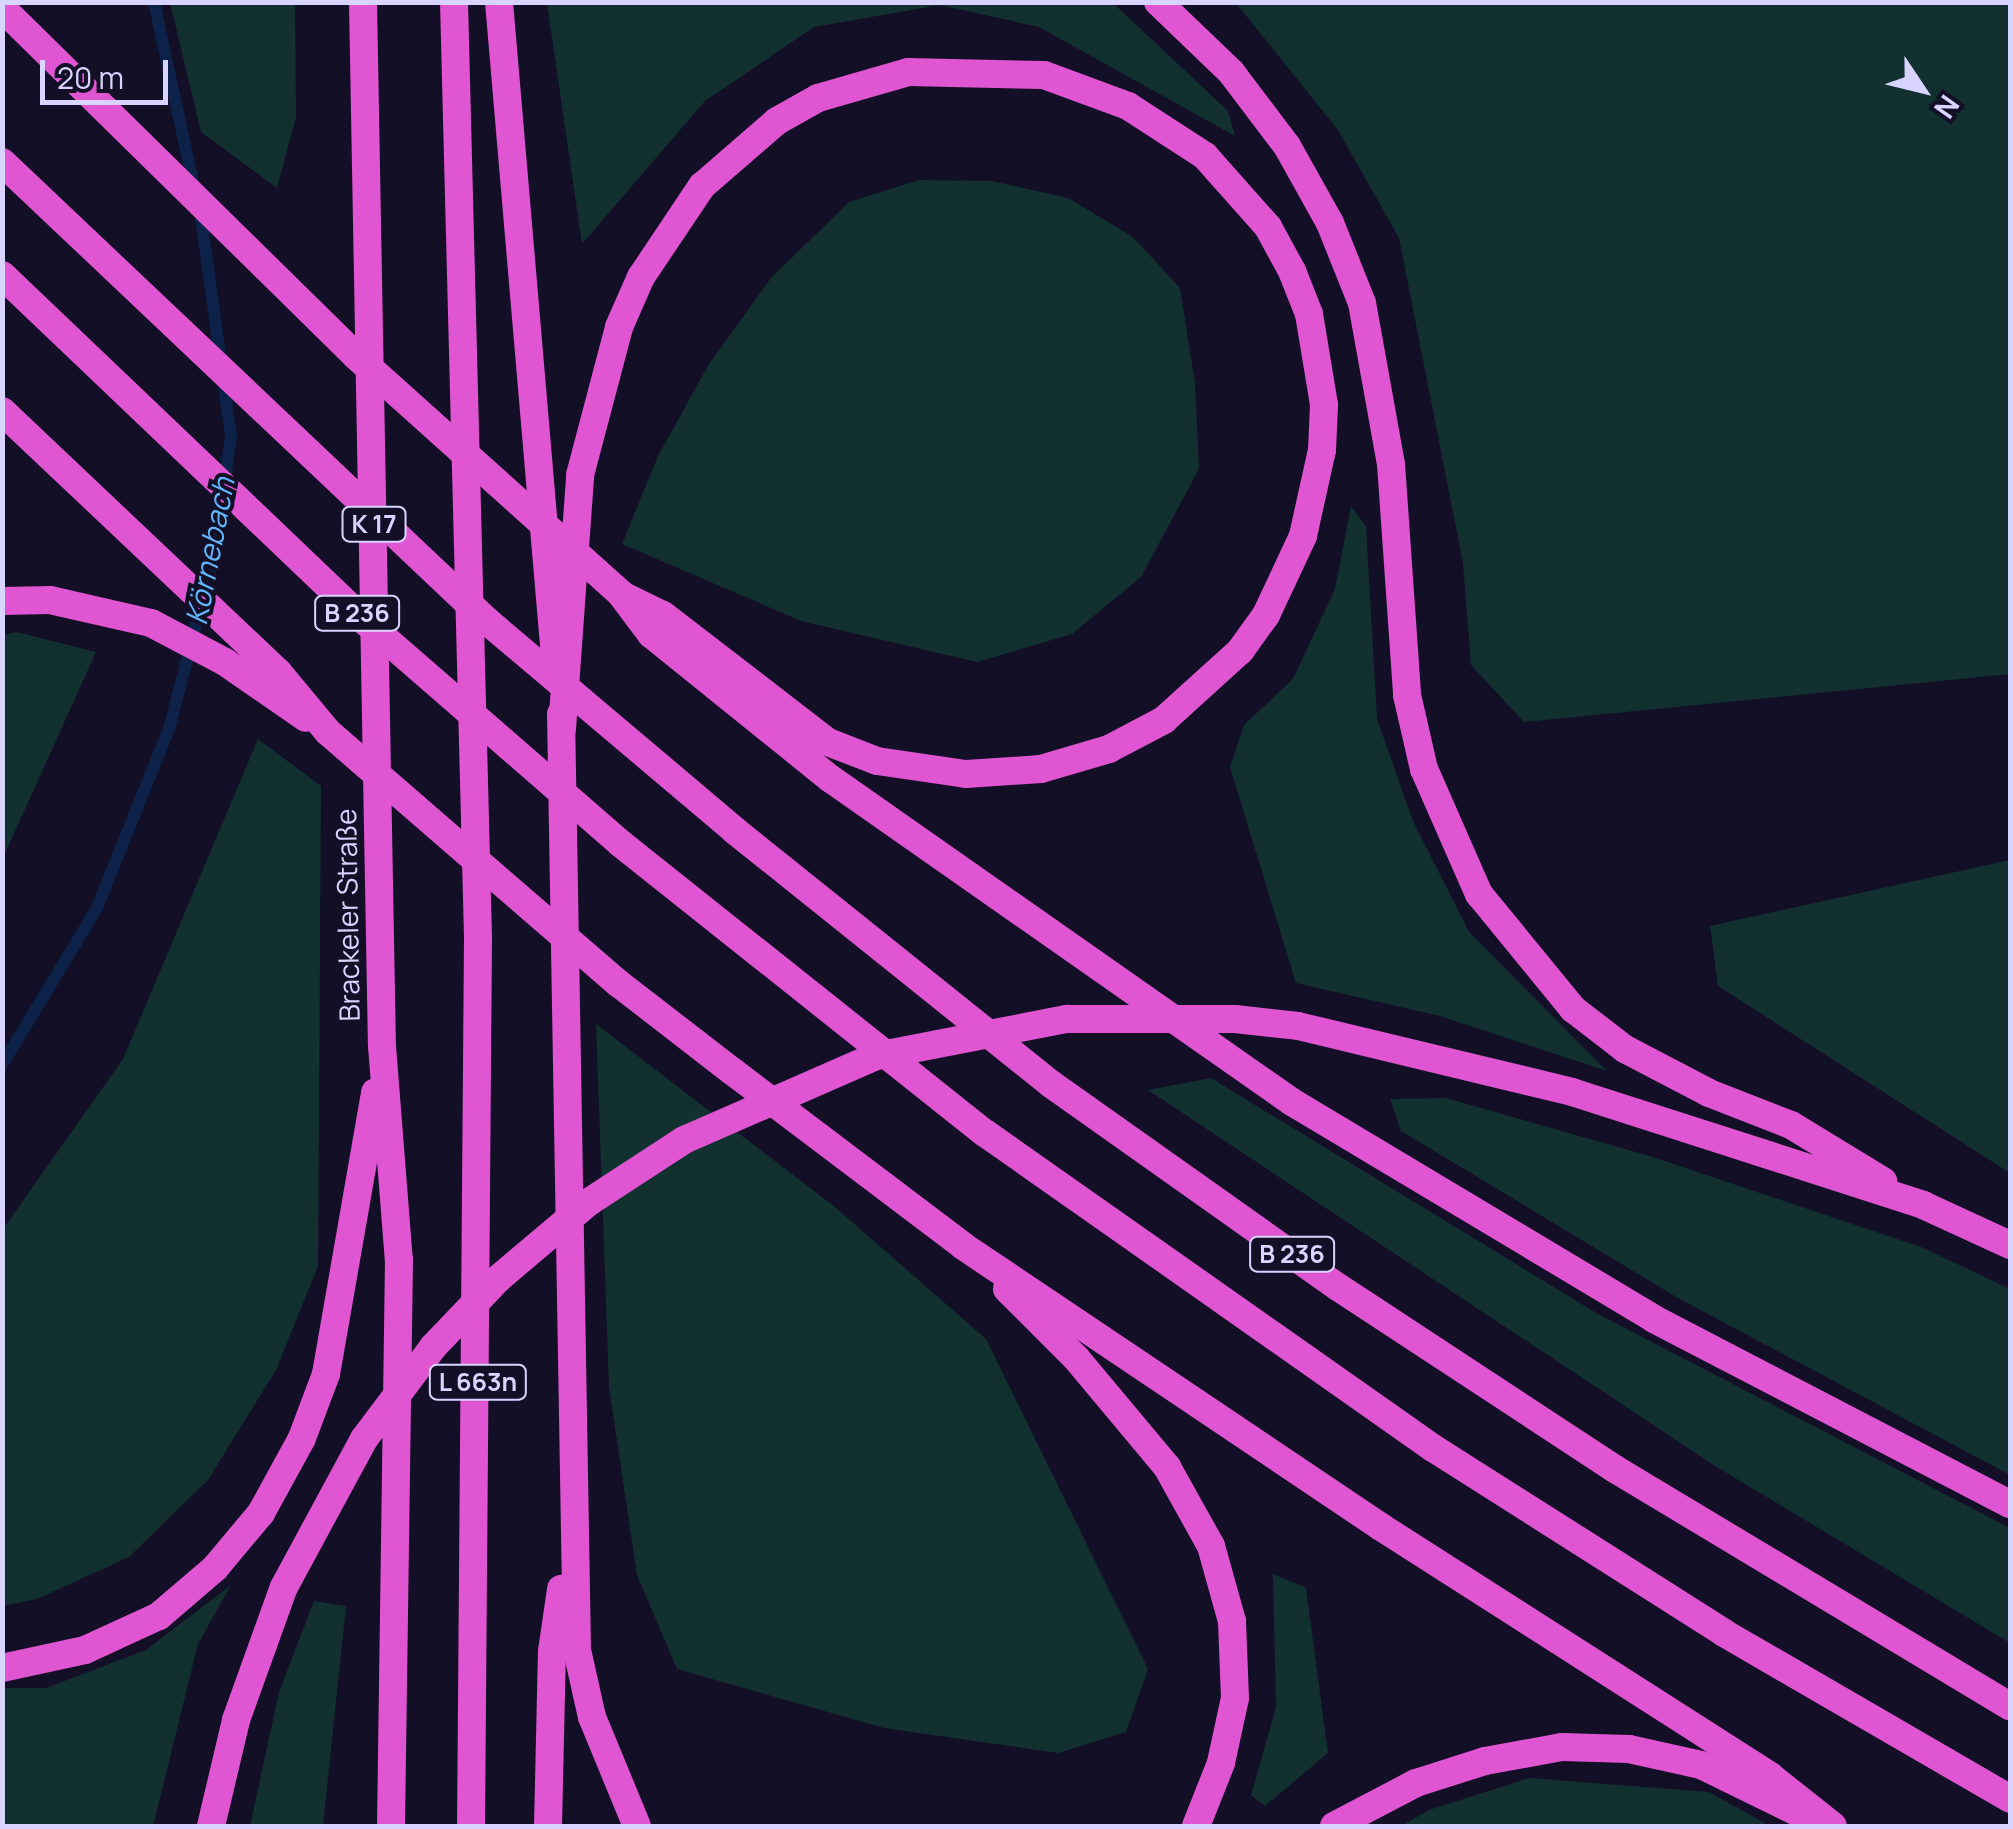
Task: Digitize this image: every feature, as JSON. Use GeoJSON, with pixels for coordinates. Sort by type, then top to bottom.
{"type":"FeatureCollection","features":[{"type":"Feature","properties":{"kind":"highway","name":"Brackeler Straße"},"geometry":{"type":"LineString","coordinates":[[363,2],[382,1046],[399,1260],[391,1826]]}},
{"type":"Feature","properties":{"kind":"highway","name":"L 663n"},"geometry":{"type":"LineString","coordinates":[[454,2],[478,938],[471,1826]]}},
{"type":"Feature","properties":{"kind":"highway"},"geometry":{"type":"LineString","coordinates":[[499,2],[529,410],[562,729]]}},
{"type":"Feature","properties":{"kind":"highway"},"geometry":{"type":"LineString","coordinates":[[1158,2],[1230,72],[1287,146],[1330,222],[1362,303],[1391,464],[1407,696],[1424,769],[1479,894],[1573,1009],[1626,1049],[1709,1094],[1791,1125],[1922,1205],[2010,1245]]}},
{"type":"Feature","properties":{"kind":"highway"},"geometry":{"type":"LineString","coordinates":[[2,8],[356,356],[621,594],[651,634],[831,778],[1292,1102],[1670,1327],[2010,1504]]}},
{"type":"Feature","properties":{"kind":"highway"},"geometry":{"type":"LineString","coordinates":[[621,594],[664,615],[828,742],[876,761],[966,774],[1041,769],[1110,749],[1164,720],[1240,651],[1266,615],[1303,536],[1322,450],[1324,405],[1309,314],[1292,270],[1268,227],[1205,156],[1128,106],[1044,75],[908,72],[818,98],[778,122],[702,186],[660,246],[619,326],[580,475],[562,729],[570,1524],[577,1650],[588,1700],[637,1826]]}},
{"type":"Feature","properties":{"kind":"highway","name":"B 236"},"geometry":{"type":"LineString","coordinates":[[2,162],[361,508],[620,735],[1052,1084],[1338,1287],[1730,1541],[2010,1706]]}},
{"type":"Feature","properties":{"kind":"highway","name":"B 236"},"geometry":{"type":"LineString","coordinates":[[2,275],[367,624],[620,843],[985,1133],[1293,1353],[1690,1612],[2010,1799]]}},
{"type":"Feature","properties":{"kind":"highway"},"geometry":{"type":"LineString","coordinates":[[2,410],[106,513],[278,672],[328,732]]}},
{"type":"Feature","properties":{"kind":"highway"},"geometry":{"type":"LineString","coordinates":[[2,601],[50,600],[109,609],[180,636],[328,732],[618,983],[963,1246],[1380,1528],[1770,1776],[1830,1826]]}},
{"type":"Feature","properties":{"kind":"highway"},"geometry":{"type":"LineString","coordinates":[[211,1826],[236,1720],[284,1586],[364,1440],[433,1347],[499,1278],[589,1202],[684,1140],[876,1056],[1068,1019],[1251,1020],[1482,1067],[1922,1205]]}},
{"type":"Feature","properties":{"kind":"highway"},"geometry":{"type":"LineString","coordinates":[[2,1668],[85,1650],[159,1616],[215,1568],[261,1513],[302,1438],[326,1374],[382,1046]]}},
{"type":"Feature","properties":{"kind":"highway"},"geometry":{"type":"LineString","coordinates":[[963,1246],[1076,1358],[1155,1454],[1210,1546],[1232,1622],[1235,1698],[1221,1763],[1196,1826]]}},
{"type":"Feature","properties":{"kind":"highway"},"geometry":{"type":"LineString","coordinates":[[548,1826],[552,1650],[570,1524]]}},
{"type":"Feature","properties":{"kind":"highway"},"geometry":{"type":"LineString","coordinates":[[1334,1826],[1416,1784],[1485,1760],[1562,1747],[1629,1749],[1701,1765],[1830,1826]]}},
{"type":"Feature","properties":{"kind":"green space"},"geometry":{"type":"Polygon","coordinates":[[[170,3],[295,3],[296,117],[277,188],[201,132],[170,3]]]}},
{"type":"Feature","properties":{"kind":"green space"},"geometry":{"type":"Polygon","coordinates":[[[547,3],[1113,3],[1228,111],[1235,136],[1039,27],[940,5],[814,27],[705,101],[582,244],[547,3]]]}},
{"type":"Feature","properties":{"kind":"green space"},"geometry":{"type":"Polygon","coordinates":[[[1236,3],[2010,3],[2010,674],[1524,722],[1471,665],[1463,563],[1399,238],[1338,130],[1236,3]]]}},
{"type":"Feature","properties":{"kind":"green space"},"geometry":{"type":"Polygon","coordinates":[[[919,180],[992,181],[1068,198],[1133,237],[1180,288],[1195,383],[1199,469],[1141,577],[1072,634],[977,662],[801,621],[622,544],[658,456],[709,364],[771,278],[849,202],[919,180]]]}},
{"type":"Feature","properties":{"kind":"green space"},"geometry":{"type":"Polygon","coordinates":[[[1351,506],[1366,526],[1377,719],[1413,821],[1469,932],[1607,1071],[1440,1016],[1296,983],[1230,767],[1244,725],[1293,679],[1335,589],[1351,506]]]}},
{"type":"Feature","properties":{"kind":"green space"},"geometry":{"type":"Polygon","coordinates":[[[17,632],[96,652],[3,858],[3,635],[17,632]]]}},
{"type":"Feature","properties":{"kind":"green space"},"geometry":{"type":"Polygon","coordinates":[[[258,739],[321,786],[318,1266],[276,1370],[208,1480],[129,1557],[37,1599],[3,1606],[3,1229],[123,1059],[258,739]]]}},
{"type":"Feature","properties":{"kind":"green space"},"geometry":{"type":"Polygon","coordinates":[[[2010,860],[2010,1173],[1718,986],[1710,926],[2010,860]]]}},
{"type":"Feature","properties":{"kind":"green space"},"geometry":{"type":"Polygon","coordinates":[[[596,1024],[835,1207],[986,1339],[1148,1669],[1126,1732],[1058,1753],[884,1728],[677,1669],[637,1575],[609,1387],[596,1024]]]}},
{"type":"Feature","properties":{"kind":"green space"},"geometry":{"type":"Polygon","coordinates":[[[1211,1078],[1598,1314],[2010,1528],[2010,1643],[1715,1466],[1148,1090],[1211,1078]]]}},
{"type":"Feature","properties":{"kind":"green space"},"geometry":{"type":"Polygon","coordinates":[[[1446,1098],[1653,1157],[1921,1247],[2010,1289],[2010,1475],[1678,1298],[1401,1131],[1390,1099],[1446,1098]]]}},
{"type":"Feature","properties":{"kind":"green space"},"geometry":{"type":"Polygon","coordinates":[[[1273,1574],[1306,1588],[1328,1753],[1265,1806],[1251,1795],[1276,1707],[1273,1574]]]}},
{"type":"Feature","properties":{"kind":"green space"},"geometry":{"type":"Polygon","coordinates":[[[231,1585],[198,1644],[153,1826],[3,1826],[3,1688],[46,1688],[146,1650],[231,1585]]]}},
{"type":"Feature","properties":{"kind":"green space"},"geometry":{"type":"Polygon","coordinates":[[[314,1601],[346,1606],[323,1826],[250,1826],[279,1692],[314,1601]]]}},
{"type":"Feature","properties":{"kind":"green space"},"geometry":{"type":"Polygon","coordinates":[[[1529,1778],[1709,1792],[1770,1826],[1401,1826],[1429,1810],[1529,1778]]]}},
{"type":"Feature","properties":{"kind":"waterway","name":"Körnebach"},"geometry":{"type":"LineString","coordinates":[[154,2],[195,191]]}},
{"type":"Feature","properties":{"kind":"waterway","name":"Körnebach"},"geometry":{"type":"LineString","coordinates":[[2,1065],[97,908],[169,729],[213,560],[231,436],[200,210]]}}]}
